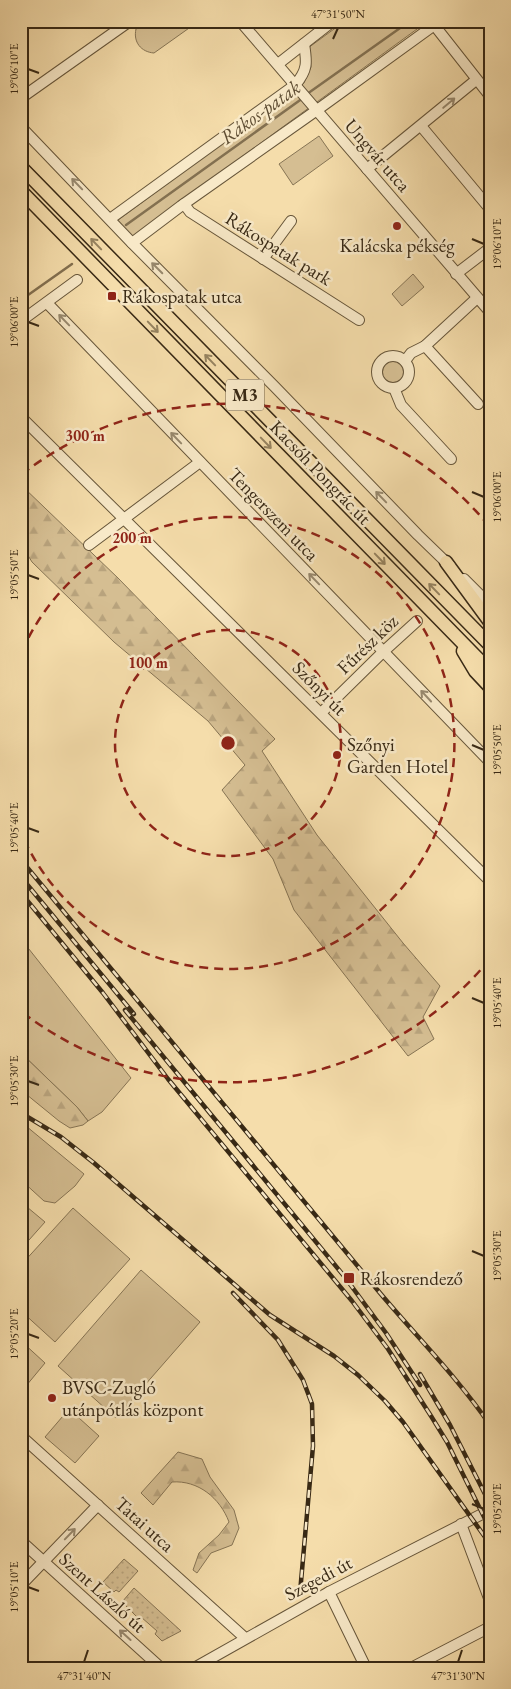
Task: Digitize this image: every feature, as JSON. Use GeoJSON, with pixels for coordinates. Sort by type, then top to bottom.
{"type":"FeatureCollection","features":[{"type":"Feature","properties":{"kind":"main road","name":"Kacsóh Pongrác út"},"geometry":{"type":"LineString","coordinates":[[21,167],[490,646]]}},
{"type":"Feature","properties":{"kind":"main road","name":"Kacsóh Pongrác út"},"geometry":{"type":"LineString","coordinates":[[21,191],[490,671]]}},
{"type":"Feature","properties":{"kind":"main road"},"geometry":{"type":"LineString","coordinates":[[446,562],[490,622]]}},
{"type":"Feature","properties":{"kind":"main road"},"geometry":{"type":"LineString","coordinates":[[451,632],[475,671],[490,687]]}},
{"type":"Feature","properties":{"kind":"street"},"geometry":{"type":"LineString","coordinates":[[21,98],[130,21]]}},
{"type":"Feature","properties":{"kind":"street","name":"Ungvár utca"},"geometry":{"type":"LineString","coordinates":[[240,21],[490,312]]}},
{"type":"Feature","properties":{"kind":"street"},"geometry":{"type":"LineString","coordinates":[[278,64],[333,21]]}},
{"type":"Feature","properties":{"kind":"street"},"geometry":{"type":"LineString","coordinates":[[132,243],[314,107],[435,23],[476,80],[490,96]]}},
{"type":"Feature","properties":{"kind":"street"},"geometry":{"type":"LineString","coordinates":[[110,220],[297,87],[307,66],[304,44]]}},
{"type":"Feature","properties":{"kind":"street"},"geometry":{"type":"LineString","coordinates":[[368,170],[411,132],[421,126],[476,80]]}},
{"type":"Feature","properties":{"kind":"street"},"geometry":{"type":"LineString","coordinates":[[421,126],[490,209]]}},
{"type":"Feature","properties":{"kind":"street","name":"Kacsóh Pongrác út"},"geometry":{"type":"LineString","coordinates":[[21,127],[418,535],[490,605]]}},
{"type":"Feature","properties":{"kind":"street","name":"Rákospatak park"},"geometry":{"type":"LineString","coordinates":[[184,204],[190,212],[359,320]]}},
{"type":"Feature","properties":{"kind":"street"},"geometry":{"type":"LineString","coordinates":[[263,259],[291,221]]}},
{"type":"Feature","properties":{"kind":"street"},"geometry":{"type":"LineString","coordinates":[[456,274],[490,248]]}},
{"type":"Feature","properties":{"kind":"street"},"geometry":{"type":"LineString","coordinates":[[21,321],[78,280]]}},
{"type":"Feature","properties":{"kind":"street"},"geometry":{"type":"LineString","coordinates":[[405,361],[411,353],[425,346],[477,298]]}},
{"type":"Feature","properties":{"kind":"street","name":"Tengerszem utca"},"geometry":{"type":"LineString","coordinates":[[47,303],[490,762]]}},
{"type":"Feature","properties":{"kind":"street"},"geometry":{"type":"LineString","coordinates":[[425,346],[478,404]]}},
{"type":"Feature","properties":{"kind":"street"},"geometry":{"type":"LineString","coordinates":[[390,356],[401,357],[405,361],[408,365],[409,375],[404,384],[389,388],[380,382],[377,376],[380,361],[390,356]]}},
{"type":"Feature","properties":{"kind":"street"},"geometry":{"type":"LineString","coordinates":[[394,388],[401,405],[451,459]]}},
{"type":"Feature","properties":{"kind":"street","name":"Szőnyi út"},"geometry":{"type":"LineString","coordinates":[[21,417],[490,881]]}},
{"type":"Feature","properties":{"kind":"street"},"geometry":{"type":"LineString","coordinates":[[89,545],[200,462]]}},
{"type":"Feature","properties":{"kind":"street","name":"Fűrész köz"},"geometry":{"type":"LineString","coordinates":[[321,714],[417,621]]}},
{"type":"Feature","properties":{"kind":"street","name":"Tatai utca"},"geometry":{"type":"LineString","coordinates":[[21,1436],[245,1638]]}},
{"type":"Feature","properties":{"kind":"street"},"geometry":{"type":"LineString","coordinates":[[21,1586],[98,1505]]}},
{"type":"Feature","properties":{"kind":"street","name":"Szegedi út"},"geometry":{"type":"LineString","coordinates":[[194,1668],[329,1592],[490,1510]]}},
{"type":"Feature","properties":{"kind":"street"},"geometry":{"type":"LineString","coordinates":[[461,1524],[490,1602]]}},
{"type":"Feature","properties":{"kind":"street","name":"Szent László út"},"geometry":{"type":"LineString","coordinates":[[21,1541],[161,1668]]}},
{"type":"Feature","properties":{"kind":"street"},"geometry":{"type":"LineString","coordinates":[[329,1592],[366,1668]]}},
{"type":"Feature","properties":{"kind":"street"},"geometry":{"type":"LineString","coordinates":[[411,1668],[490,1628]]}},
{"type":"Feature","properties":{"kind":"green space"},"geometry":{"type":"Polygon","coordinates":[[[147,21],[199,21],[154,53],[145,51],[139,46],[135,34],[136,29],[147,21]]]}},
{"type":"Feature","properties":{"kind":"green space"},"geometry":{"type":"Polygon","coordinates":[[[345,21],[428,21],[125,242],[110,226],[304,83],[311,67],[308,48],[345,21]]]}},
{"type":"Feature","properties":{"kind":"green space"},"geometry":{"type":"Polygon","coordinates":[[[319,136],[333,156],[293,185],[279,164],[319,136]]]}},
{"type":"Feature","properties":{"kind":"green space"},"geometry":{"type":"Polygon","coordinates":[[[413,274],[424,287],[402,306],[392,294],[413,274]]]}},
{"type":"Feature","properties":{"kind":"green space"},"geometry":{"type":"Polygon","coordinates":[[[393,358],[402,362],[406,371],[402,380],[393,384],[384,380],[380,371],[384,362],[393,358]]]}},
{"type":"Feature","properties":{"kind":"green space"},"geometry":{"type":"Polygon","coordinates":[[[21,485],[118,578],[275,739],[262,751],[317,835],[403,943],[440,986],[423,1017],[434,1039],[408,1056],[294,910],[273,859],[222,790],[245,765],[208,721],[114,642],[32,562],[21,544],[21,485]]]}},
{"type":"Feature","properties":{"kind":"green space"},"geometry":{"type":"Polygon","coordinates":[[[21,939],[131,1078],[102,1112],[88,1121],[77,1107],[21,1053],[21,939]]]}},
{"type":"Feature","properties":{"kind":"green space"},"geometry":{"type":"Polygon","coordinates":[[[21,1053],[77,1107],[88,1121],[83,1125],[70,1128],[21,1090],[21,1053]]]}},
{"type":"Feature","properties":{"kind":"green space"},"geometry":{"type":"Polygon","coordinates":[[[26,1126],[84,1174],[75,1186],[55,1203],[44,1201],[21,1180],[21,1131],[26,1126]]]}},
{"type":"Feature","properties":{"kind":"green space"},"geometry":{"type":"Polygon","coordinates":[[[21,1202],[45,1222],[21,1249],[21,1202]]]}},
{"type":"Feature","properties":{"kind":"green space"},"geometry":{"type":"Polygon","coordinates":[[[73,1208],[130,1259],[55,1342],[21,1311],[21,1265],[73,1208]]]}},
{"type":"Feature","properties":{"kind":"green space"},"geometry":{"type":"Polygon","coordinates":[[[141,1270],[200,1322],[116,1418],[58,1366],[141,1270]]]}},
{"type":"Feature","properties":{"kind":"green space"},"geometry":{"type":"Polygon","coordinates":[[[21,1341],[45,1363],[21,1392],[21,1341]]]}},
{"type":"Feature","properties":{"kind":"green space"},"geometry":{"type":"Polygon","coordinates":[[[69,1409],[99,1436],[75,1463],[45,1437],[69,1409]]]}},
{"type":"Feature","properties":{"kind":"green space"},"geometry":{"type":"Polygon","coordinates":[[[178,1452],[202,1459],[210,1477],[234,1510],[239,1528],[232,1545],[211,1553],[197,1573],[193,1570],[199,1553],[219,1535],[229,1522],[220,1505],[199,1487],[182,1482],[172,1482],[153,1505],[141,1493],[178,1452]]]}},
{"type":"Feature","properties":{"kind":"green space"},"geometry":{"type":"Polygon","coordinates":[[[124,1559],[138,1571],[119,1592],[116,1590],[114,1592],[103,1582],[124,1559]]]}},
{"type":"Feature","properties":{"kind":"green space"},"geometry":{"type":"Polygon","coordinates":[[[134,1588],[181,1631],[162,1641],[155,1634],[157,1631],[141,1617],[138,1618],[122,1602],[134,1588]]]}},
{"type":"Feature","properties":{"kind":"waterway","name":"Rákos-patak"},"geometry":{"type":"LineString","coordinates":[[307,94],[410,21]]}},
{"type":"Feature","properties":{"kind":"waterway","name":"Rákos-patak"},"geometry":{"type":"LineString","coordinates":[[126,225],[303,98]]}},
{"type":"Feature","properties":{"kind":"waterway","name":"Rákos-patak"},"geometry":{"type":"LineString","coordinates":[[21,300],[72,264]]}},
{"type":"Feature","properties":{"kind":"railway"},"geometry":{"type":"LineString","coordinates":[[21,860],[380,1293],[450,1374],[490,1425]]}},
{"type":"Feature","properties":{"kind":"railway"},"geometry":{"type":"LineString","coordinates":[[21,877],[134,1014]]}},
{"type":"Feature","properties":{"kind":"railway"},"geometry":{"type":"LineString","coordinates":[[21,893],[103,993],[168,1079],[352,1301],[388,1349],[447,1442],[490,1529]]}},
{"type":"Feature","properties":{"kind":"railway"},"geometry":{"type":"LineString","coordinates":[[125,1010],[344,1276],[386,1333],[420,1385]]}},
{"type":"Feature","properties":{"kind":"railway"},"geometry":{"type":"LineString","coordinates":[[21,1113],[61,1137],[94,1163],[270,1315],[334,1356],[358,1375],[385,1401],[403,1422],[490,1544]]}},
{"type":"Feature","properties":{"kind":"railway"},"geometry":{"type":"LineString","coordinates":[[233,1293],[278,1340],[303,1380],[312,1404],[313,1446],[300,1593]]}},
{"type":"Feature","properties":{"kind":"railway"},"geometry":{"type":"LineString","coordinates":[[420,1374],[450,1425],[490,1504]]}},
{"type":"Feature","properties":{"kind":"place","name":"Kalácska pékség"},"geometry":{"type":"Point","coordinates":[397,226]}},
{"type":"Feature","properties":{"kind":"place","name":"Rákospatak utca"},"geometry":{"type":"Point","coordinates":[112,296]}},
{"type":"Feature","properties":{"kind":"place","name":"Szőnyi Garden Hotel"},"geometry":{"type":"Point","coordinates":[337,755]}},
{"type":"Feature","properties":{"kind":"place","name":"Rákosrendező"},"geometry":{"type":"Point","coordinates":[349,1278]}},
{"type":"Feature","properties":{"kind":"place","name":"BVSC-Zugló utánpótlás központ"},"geometry":{"type":"Point","coordinates":[52,1398]}}]}
